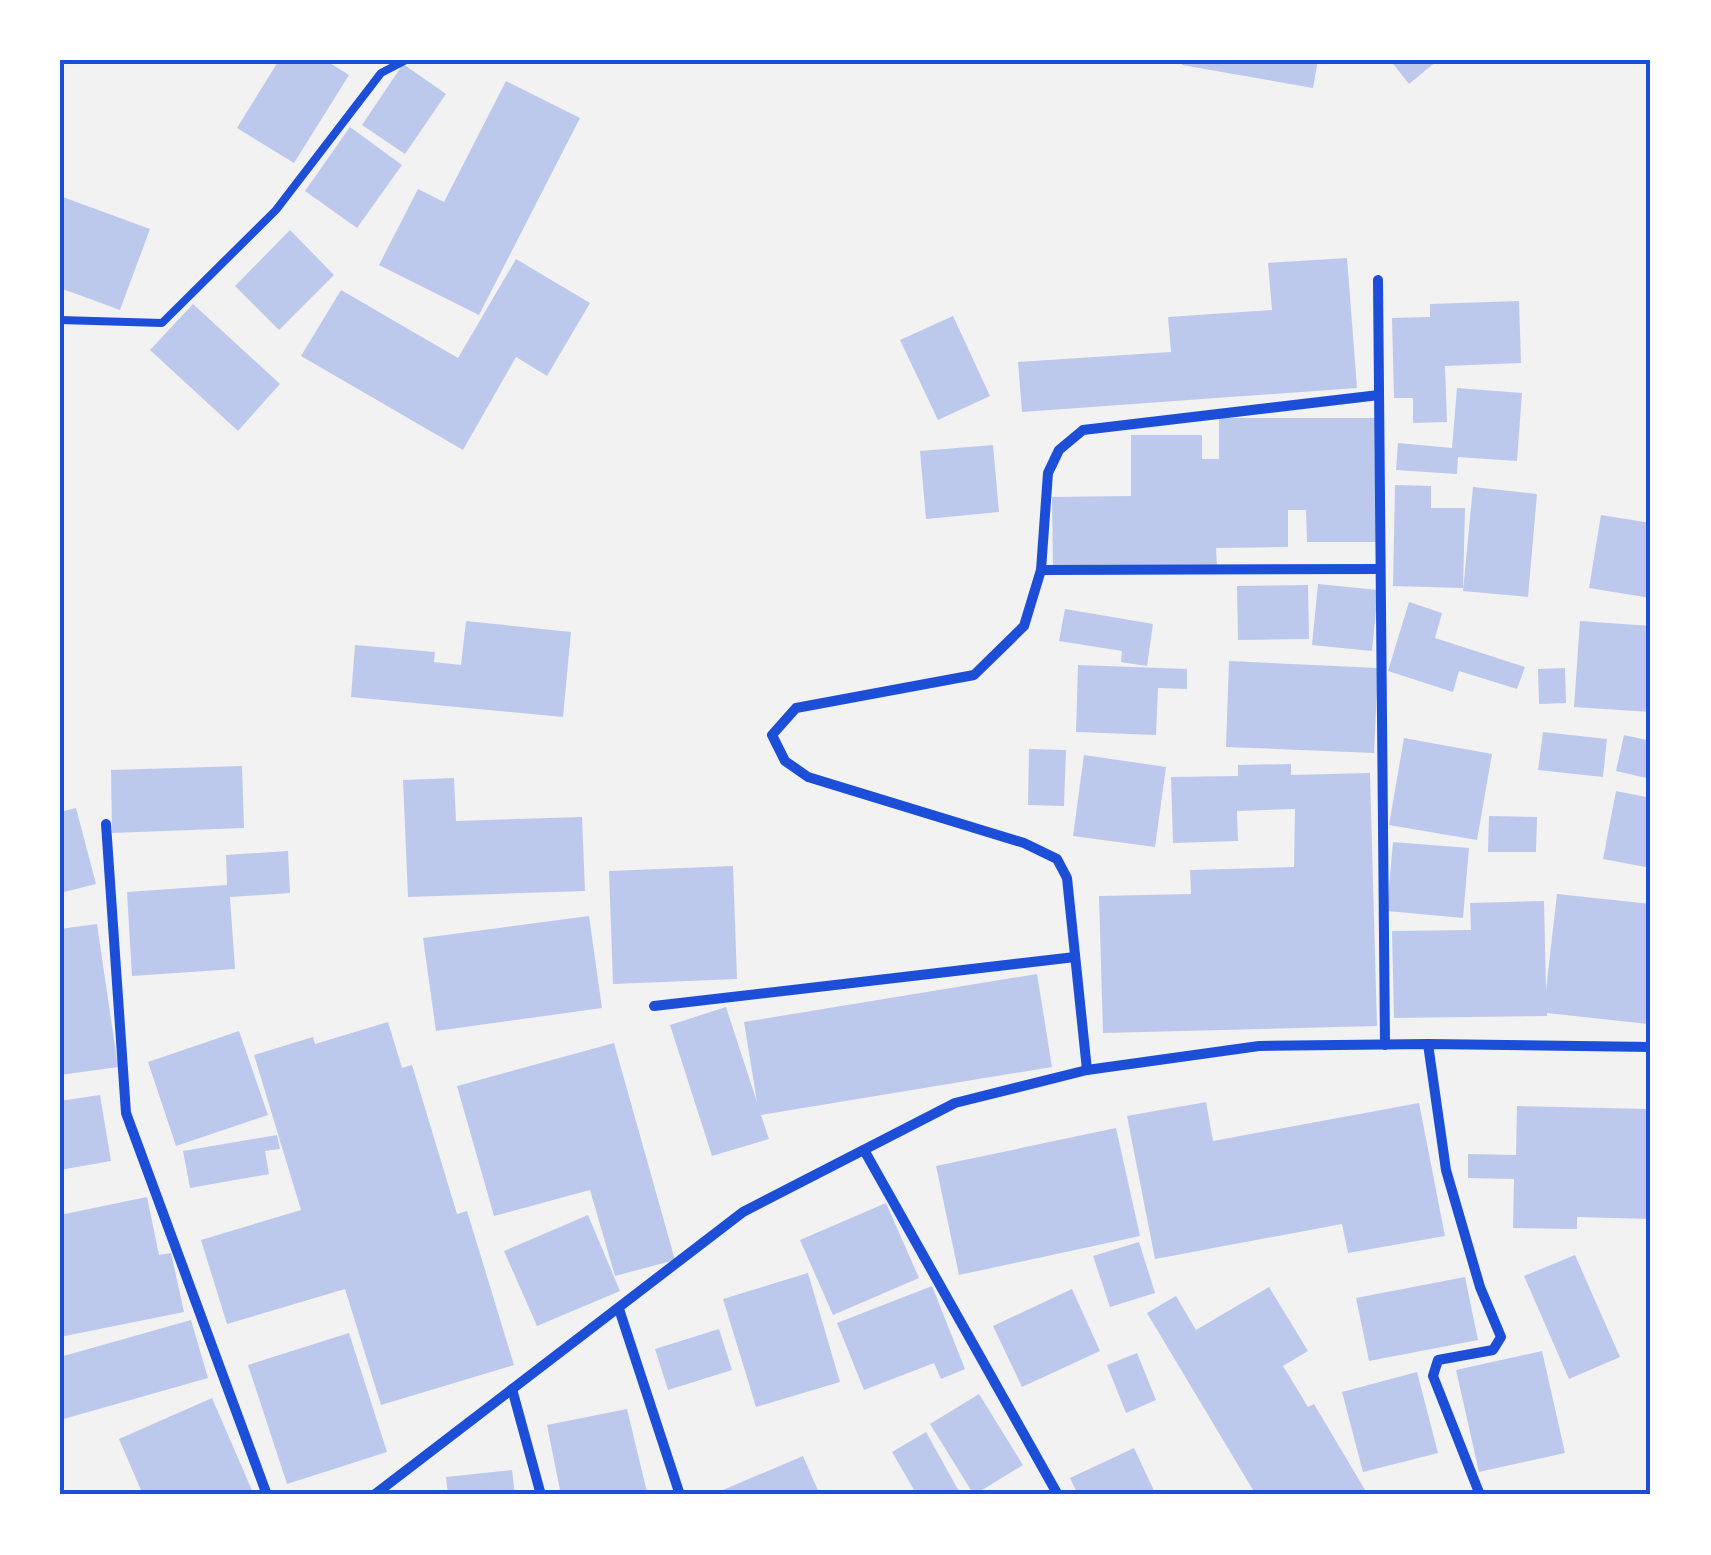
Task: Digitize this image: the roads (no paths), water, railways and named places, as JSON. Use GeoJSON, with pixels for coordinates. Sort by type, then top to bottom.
{"type":"FeatureCollection","features":[{"type":"Feature","properties":{"kind":"street"},"geometry":{"type":"LineString","coordinates":[[1378,280],[1385,1045]]}},
{"type":"Feature","properties":{"kind":"street"},"geometry":{"type":"LineString","coordinates":[[1087,1070],[1066,878],[1057,859],[1024,842],[808,777],[785,761],[772,735],[796,708],[974,674],[1024,626],[1041,570],[1048,473],[1059,450],[1084,430],[1379,396]]}},
{"type":"Feature","properties":{"kind":"street"},"geometry":{"type":"LineString","coordinates":[[1041,570],[1380,568]]}},
{"type":"Feature","properties":{"kind":"street"},"geometry":{"type":"LineString","coordinates":[[106,824],[126,1113],[267,1495]]}},
{"type":"Feature","properties":{"kind":"street"},"geometry":{"type":"LineString","coordinates":[[654,1006],[1075,958]]}},
{"type":"Feature","properties":{"kind":"street"},"geometry":{"type":"LineString","coordinates":[[1428,1044],[1446,1170],[1480,1287],[1501,1337],[1493,1350],[1438,1360],[1434,1367],[1434,1376],[1480,1495]]}},
{"type":"Feature","properties":{"kind":"street"},"geometry":{"type":"LineString","coordinates":[[374,1495],[743,1212],[955,1103],[1087,1070],[1260,1046],[1651,1047]]}},
{"type":"Feature","properties":{"kind":"street"},"geometry":{"type":"LineString","coordinates":[[864,1150],[1058,1495]]}},
{"type":"Feature","properties":{"kind":"street"},"geometry":{"type":"LineString","coordinates":[[619,1309],[680,1495]]}},
{"type":"Feature","properties":{"kind":"street"},"geometry":{"type":"LineString","coordinates":[[512,1389],[541,1495]]}},
{"type":"Feature","properties":{"kind":"lane"},"geometry":{"type":"LineString","coordinates":[[60,320],[162,323],[276,210],[381,73],[406,60]]}}]}
